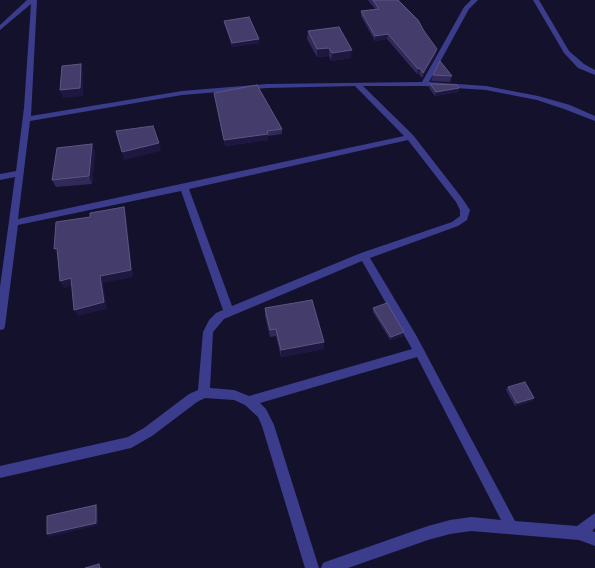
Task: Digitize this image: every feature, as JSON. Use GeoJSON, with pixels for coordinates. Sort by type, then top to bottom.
{"type":"FeatureCollection","features":[{"type":"Feature","properties":{"kind":"street"},"geometry":{"type":"LineString","coordinates":[[0,28],[33,0]]}},
{"type":"Feature","properties":{"kind":"street"},"geometry":{"type":"LineString","coordinates":[[0,326],[4,263],[13,223],[26,119],[33,0]]}},
{"type":"Feature","properties":{"kind":"street"},"geometry":{"type":"LineString","coordinates":[[424,84],[466,8],[475,0]]}},
{"type":"Feature","properties":{"kind":"street"},"geometry":{"type":"LineString","coordinates":[[536,0],[566,52],[581,66],[595,73]]}},
{"type":"Feature","properties":{"kind":"street"},"geometry":{"type":"LineString","coordinates":[[26,119],[198,91],[267,86],[357,84],[424,84],[486,88],[514,93],[560,105],[595,119]]}},
{"type":"Feature","properties":{"kind":"street"},"geometry":{"type":"LineString","coordinates":[[204,394],[208,332],[213,323],[220,316],[364,256],[455,224],[464,218],[465,210],[459,200],[410,137],[357,84]]}},
{"type":"Feature","properties":{"kind":"street"},"geometry":{"type":"LineString","coordinates":[[13,223],[410,137]]}},
{"type":"Feature","properties":{"kind":"street"},"geometry":{"type":"LineString","coordinates":[[0,177],[19,173]]}},
{"type":"Feature","properties":{"kind":"street"},"geometry":{"type":"LineString","coordinates":[[184,187],[229,311]]}},
{"type":"Feature","properties":{"kind":"street"},"geometry":{"type":"LineString","coordinates":[[364,256],[420,352],[512,528]]}},
{"type":"Feature","properties":{"kind":"street"},"geometry":{"type":"LineString","coordinates":[[249,401],[420,352]]}},
{"type":"Feature","properties":{"kind":"street"},"geometry":{"type":"LineString","coordinates":[[0,472],[131,442],[148,432],[193,398],[204,394],[234,395],[249,401],[262,413],[268,425],[312,568]]}},
{"type":"Feature","properties":{"kind":"street"},"geometry":{"type":"LineString","coordinates":[[579,533],[595,520]]}},
{"type":"Feature","properties":{"kind":"street"},"geometry":{"type":"LineString","coordinates":[[328,568],[428,533],[450,527],[471,524],[579,533],[595,539]]}},
{"type":"Feature","properties":{"kind":"building"},"geometry":{"type":"Polygon","coordinates":[[[373,0],[398,0],[418,20],[437,49],[423,73],[388,34],[375,36],[361,11],[379,9],[373,0]]]}},
{"type":"Feature","properties":{"kind":"building"},"geometry":{"type":"Polygon","coordinates":[[[249,17],[259,39],[232,43],[224,21],[249,17]]]}},
{"type":"Feature","properties":{"kind":"building"},"geometry":{"type":"Polygon","coordinates":[[[339,27],[352,50],[332,53],[329,48],[317,49],[308,31],[339,27]]]}},
{"type":"Feature","properties":{"kind":"building"},"geometry":{"type":"Polygon","coordinates":[[[440,61],[452,76],[433,75],[440,61]]]}},
{"type":"Feature","properties":{"kind":"building"},"geometry":{"type":"Polygon","coordinates":[[[81,64],[80,88],[60,90],[62,66],[81,64]]]}},
{"type":"Feature","properties":{"kind":"building"},"geometry":{"type":"Polygon","coordinates":[[[430,84],[457,85],[459,88],[436,92],[430,84]]]}},
{"type":"Feature","properties":{"kind":"building"},"geometry":{"type":"Polygon","coordinates":[[[257,85],[282,129],[267,131],[268,134],[224,140],[214,93],[257,85]]]}},
{"type":"Feature","properties":{"kind":"building"},"geometry":{"type":"Polygon","coordinates":[[[153,126],[159,143],[122,152],[116,131],[153,126]]]}},
{"type":"Feature","properties":{"kind":"building"},"geometry":{"type":"Polygon","coordinates":[[[92,144],[89,176],[52,180],[57,148],[92,144]]]}},
{"type":"Feature","properties":{"kind":"building"},"geometry":{"type":"Polygon","coordinates":[[[124,207],[131,270],[100,276],[104,302],[74,310],[71,278],[60,281],[57,248],[54,249],[56,222],[90,217],[90,213],[124,207]]]}},
{"type":"Feature","properties":{"kind":"building"},"geometry":{"type":"Polygon","coordinates":[[[312,300],[324,342],[281,350],[276,329],[270,330],[265,308],[312,300]]]}},
{"type":"Feature","properties":{"kind":"building"},"geometry":{"type":"Polygon","coordinates":[[[387,303],[404,332],[391,337],[373,308],[387,303]]]}},
{"type":"Feature","properties":{"kind":"building"},"geometry":{"type":"Polygon","coordinates":[[[525,382],[534,398],[517,403],[508,387],[525,382]]]}},
{"type":"Feature","properties":{"kind":"building"},"geometry":{"type":"Polygon","coordinates":[[[96,505],[96,523],[47,534],[47,516],[96,505]]]}},
{"type":"Feature","properties":{"kind":"building"},"geometry":{"type":"Polygon","coordinates":[[[99,564],[100,568],[85,568],[99,564]]]}}]}
